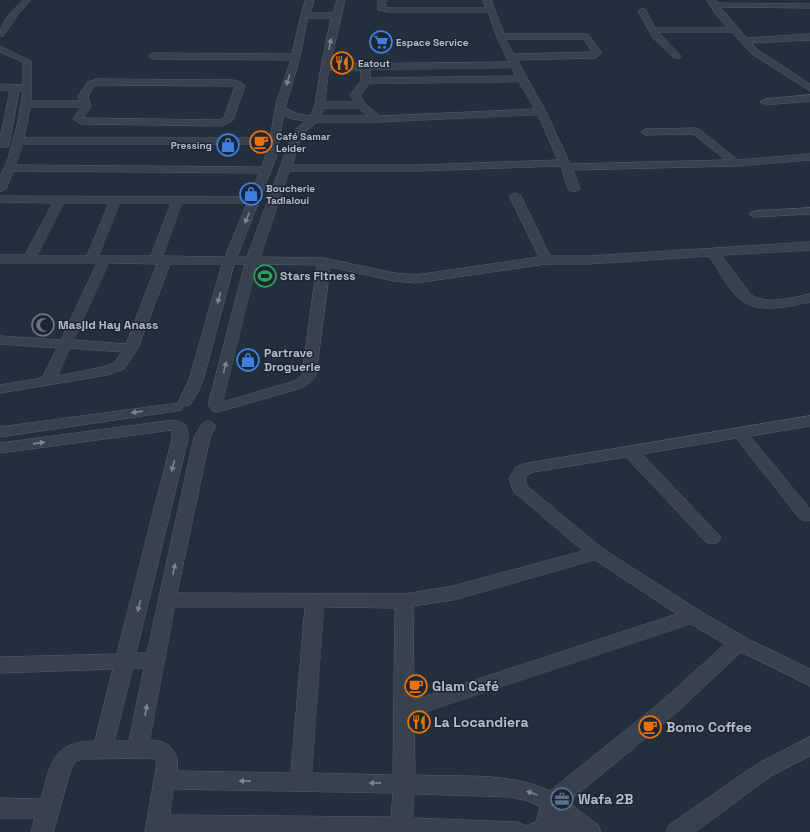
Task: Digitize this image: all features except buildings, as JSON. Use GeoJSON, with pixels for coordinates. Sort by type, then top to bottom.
{"type":"FeatureCollection","features":[{"type":"Feature","properties":{"kind":"street"},"geometry":{"type":"LineString","coordinates":[[1,30],[27,0]]}},
{"type":"Feature","properties":{"kind":"street"},"geometry":{"type":"LineString","coordinates":[[103,749],[180,440],[177,426],[171,422],[170,414],[191,392],[197,377],[230,261],[266,170],[275,141],[280,109],[296,57],[305,15],[310,0]]}},
{"type":"Feature","properties":{"kind":"street"},"geometry":{"type":"LineString","coordinates":[[0,448],[177,426],[194,430],[208,426],[217,420],[220,412],[217,406],[252,261],[284,168],[300,130],[316,119],[320,105],[325,67],[336,16],[342,0]]}},
{"type":"Feature","properties":{"kind":"street"},"geometry":{"type":"LineString","coordinates":[[382,0],[382,10],[490,10]]}},
{"type":"Feature","properties":{"kind":"street"},"geometry":{"type":"LineString","coordinates":[[447,0],[447,10]]}},
{"type":"Feature","properties":{"kind":"street"},"geometry":{"type":"LineString","coordinates":[[486,0],[501,37],[522,79],[541,112],[566,165],[574,189]]}},
{"type":"Feature","properties":{"kind":"street"},"geometry":{"type":"LineString","coordinates":[[713,2],[810,6]]}},
{"type":"Feature","properties":{"kind":"street"},"geometry":{"type":"LineString","coordinates":[[713,2],[745,41],[761,56],[810,88]]}},
{"type":"Feature","properties":{"kind":"street"},"geometry":{"type":"LineString","coordinates":[[642,11],[652,30],[677,56]]}},
{"type":"Feature","properties":{"kind":"street"},"geometry":{"type":"LineString","coordinates":[[305,15],[336,16]]}},
{"type":"Feature","properties":{"kind":"street"},"geometry":{"type":"LineString","coordinates":[[652,30],[736,30]]}},
{"type":"Feature","properties":{"kind":"street"},"geometry":{"type":"LineString","coordinates":[[325,67],[365,67],[513,61],[592,56],[598,53],[585,36],[501,37]]}},
{"type":"Feature","properties":{"kind":"street"},"geometry":{"type":"LineString","coordinates":[[745,41],[810,37]]}},
{"type":"Feature","properties":{"kind":"street"},"geometry":{"type":"LineString","coordinates":[[0,49],[27,60],[28,72],[26,102],[18,143],[0,191],[60,199],[254,200]]}},
{"type":"Feature","properties":{"kind":"street"},"geometry":{"type":"LineString","coordinates":[[152,56],[296,57]]}},
{"type":"Feature","properties":{"kind":"street"},"geometry":{"type":"LineString","coordinates":[[365,67],[366,81],[355,95],[361,105],[378,119]]}},
{"type":"Feature","properties":{"kind":"street"},"geometry":{"type":"LineString","coordinates":[[366,81],[522,79]]}},
{"type":"Feature","properties":{"kind":"street"},"geometry":{"type":"LineString","coordinates":[[97,82],[233,83],[240,86],[228,120],[222,123],[80,121],[78,119],[86,106],[84,102],[91,84],[97,82]]}},
{"type":"Feature","properties":{"kind":"street"},"geometry":{"type":"LineString","coordinates":[[0,87],[27,88]]}},
{"type":"Feature","properties":{"kind":"street"},"geometry":{"type":"LineString","coordinates":[[15,88],[12,100],[5,113],[2,145],[18,143],[275,141]]}},
{"type":"Feature","properties":{"kind":"street"},"geometry":{"type":"LineString","coordinates":[[765,102],[810,98]]}},
{"type":"Feature","properties":{"kind":"street"},"geometry":{"type":"LineString","coordinates":[[0,100],[12,100]]}},
{"type":"Feature","properties":{"kind":"street"},"geometry":{"type":"LineString","coordinates":[[26,102],[84,102]]}},
{"type":"Feature","properties":{"kind":"street"},"geometry":{"type":"LineString","coordinates":[[320,105],[361,105]]}},
{"type":"Feature","properties":{"kind":"street"},"geometry":{"type":"LineString","coordinates":[[280,109],[296,117],[316,119],[378,119],[541,112]]}},
{"type":"Feature","properties":{"kind":"street"},"geometry":{"type":"LineString","coordinates":[[646,132],[695,130],[736,163]]}},
{"type":"Feature","properties":{"kind":"street"},"geometry":{"type":"LineString","coordinates":[[284,168],[420,168],[736,163],[810,157]]}},
{"type":"Feature","properties":{"kind":"street"},"geometry":{"type":"LineString","coordinates":[[9,168],[266,170]]}},
{"type":"Feature","properties":{"kind":"street"},"geometry":{"type":"LineString","coordinates":[[515,196],[523,216],[546,260]]}},
{"type":"Feature","properties":{"kind":"street"},"geometry":{"type":"LineString","coordinates":[[29,259],[60,199]]}},
{"type":"Feature","properties":{"kind":"street"},"geometry":{"type":"LineString","coordinates":[[48,382],[98,259],[116,199]]}},
{"type":"Feature","properties":{"kind":"street"},"geometry":{"type":"LineString","coordinates":[[0,389],[48,382],[114,369],[119,366],[131,348],[178,200]]}},
{"type":"Feature","properties":{"kind":"street"},"geometry":{"type":"LineString","coordinates":[[755,214],[810,211]]}},
{"type":"Feature","properties":{"kind":"street"},"geometry":{"type":"LineString","coordinates":[[0,259],[324,262],[341,265],[359,276],[376,282],[397,282],[546,260],[589,260],[810,246]]}},
{"type":"Feature","properties":{"kind":"street"},"geometry":{"type":"LineString","coordinates":[[713,253],[745,297],[754,302],[766,304],[810,298]]}},
{"type":"Feature","properties":{"kind":"street"},"geometry":{"type":"LineString","coordinates":[[0,432],[202,400],[217,406],[296,385],[306,379],[309,375],[324,262]]}},
{"type":"Feature","properties":{"kind":"street"},"geometry":{"type":"LineString","coordinates":[[0,340],[131,348]]}},
{"type":"Feature","properties":{"kind":"street"},"geometry":{"type":"LineString","coordinates":[[810,422],[529,468],[521,472],[517,479],[520,488],[597,553],[693,616],[739,643],[810,678]]}},
{"type":"Feature","properties":{"kind":"street"},"geometry":{"type":"LineString","coordinates":[[138,748],[167,600],[202,437],[208,426]]}},
{"type":"Feature","properties":{"kind":"street"},"geometry":{"type":"LineString","coordinates":[[740,433],[806,515]]}},
{"type":"Feature","properties":{"kind":"street"},"geometry":{"type":"LineString","coordinates":[[630,451],[712,538]]}},
{"type":"Feature","properties":{"kind":"street"},"geometry":{"type":"LineString","coordinates":[[167,600],[404,601],[453,594],[597,553]]}},
{"type":"Feature","properties":{"kind":"street"},"geometry":{"type":"LineString","coordinates":[[300,782],[315,601]]}},
{"type":"Feature","properties":{"kind":"street"},"geometry":{"type":"LineString","coordinates":[[401,830],[404,784],[404,601]]}},
{"type":"Feature","properties":{"kind":"street"},"geometry":{"type":"LineString","coordinates":[[404,711],[693,616]]}},
{"type":"Feature","properties":{"kind":"street"},"geometry":{"type":"LineString","coordinates":[[544,832],[552,802],[669,707],[739,643]]}},
{"type":"Feature","properties":{"kind":"street"},"geometry":{"type":"LineString","coordinates":[[0,665],[156,660]]}},
{"type":"Feature","properties":{"kind":"street"},"geometry":{"type":"LineString","coordinates":[[676,832],[764,770],[810,746]]}},
{"type":"Feature","properties":{"kind":"street"},"geometry":{"type":"LineString","coordinates":[[42,832],[60,766],[68,756],[79,750],[138,748],[159,749],[165,755],[168,763],[156,828],[518,832]]}},
{"type":"Feature","properties":{"kind":"street"},"geometry":{"type":"LineString","coordinates":[[166,780],[404,784],[512,788],[532,792],[552,802],[588,831]]}},
{"type":"Feature","properties":{"kind":"street"},"geometry":{"type":"LineString","coordinates":[[0,808],[48,809]]}},
{"type":"Feature","properties":{"kind":"street"},"geometry":{"type":"LineString","coordinates":[[536,832],[588,831]]}},
{"type":"Feature","properties":{"kind":"place","name":"Espace Service"},"geometry":{"type":"Point","coordinates":[381,42]}},
{"type":"Feature","properties":{"kind":"place","name":"Eatout"},"geometry":{"type":"Point","coordinates":[342,63]}},
{"type":"Feature","properties":{"kind":"place","name":"Café Samar Leider"},"geometry":{"type":"Point","coordinates":[261,142]}},
{"type":"Feature","properties":{"kind":"place","name":"Pressing"},"geometry":{"type":"Point","coordinates":[228,145]}},
{"type":"Feature","properties":{"kind":"place","name":"Boucherie Tadlaloui"},"geometry":{"type":"Point","coordinates":[251,194]}},
{"type":"Feature","properties":{"kind":"place","name":"Stars Fitness"},"geometry":{"type":"Point","coordinates":[265,276]}},
{"type":"Feature","properties":{"kind":"place","name":"Masjid Hay Anass"},"geometry":{"type":"Point","coordinates":[43,325]}},
{"type":"Feature","properties":{"kind":"place","name":"Partrave Droguerie"},"geometry":{"type":"Point","coordinates":[248,360]}},
{"type":"Feature","properties":{"kind":"place","name":"Glam Café"},"geometry":{"type":"Point","coordinates":[416,686]}},
{"type":"Feature","properties":{"kind":"place","name":"La Locandiera"},"geometry":{"type":"Point","coordinates":[419,722]}},
{"type":"Feature","properties":{"kind":"place","name":"Bomo Coffee"},"geometry":{"type":"Point","coordinates":[650,727]}},
{"type":"Feature","properties":{"kind":"place","name":"Wafa 2B"},"geometry":{"type":"Point","coordinates":[562,799]}}]}
